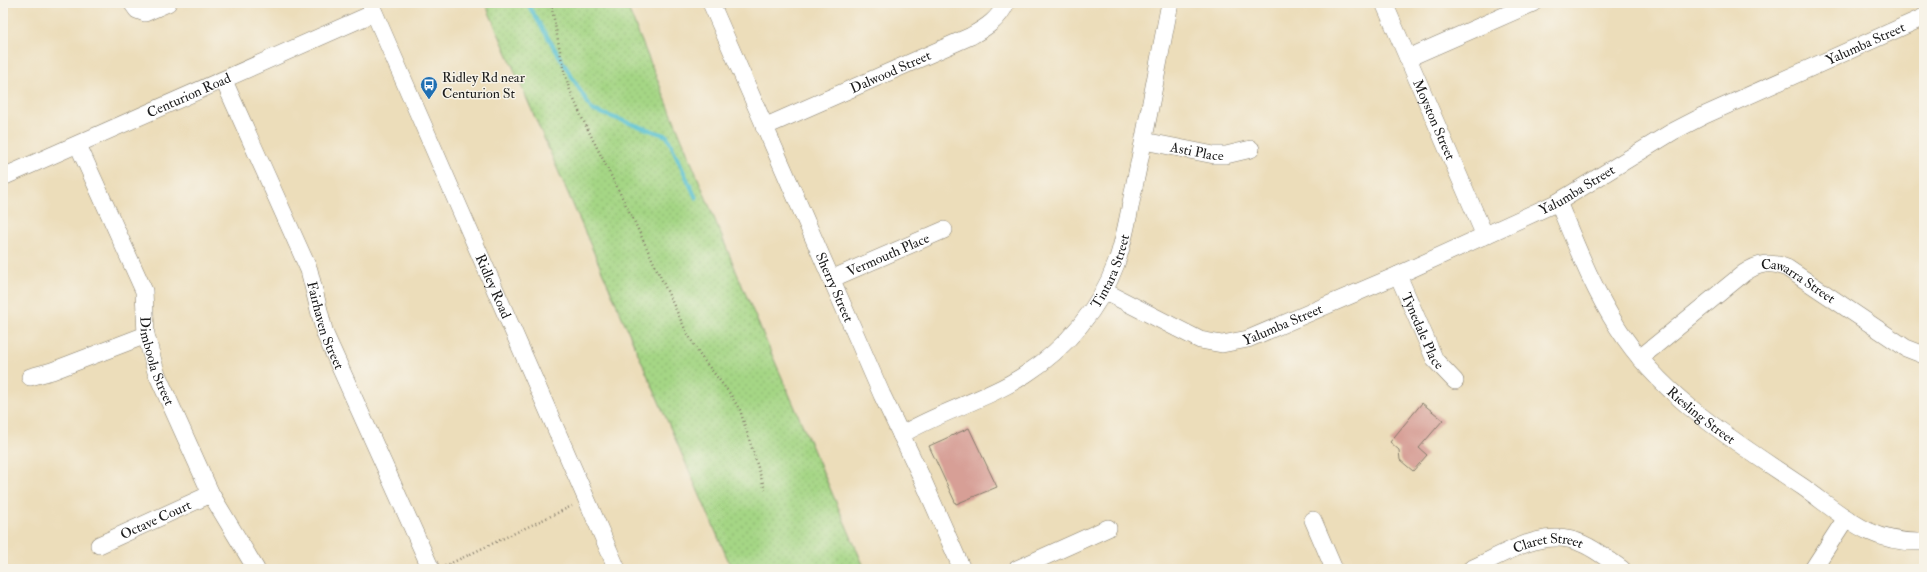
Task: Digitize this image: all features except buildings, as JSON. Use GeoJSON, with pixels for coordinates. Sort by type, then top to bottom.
{"type":"FeatureCollection","features":[{"type":"Feature","properties":{"kind":"street"},"geometry":{"type":"LineString","coordinates":[[132,3],[137,10],[145,13],[168,3]]}},
{"type":"Feature","properties":{"kind":"street","name":"Sherry Street"},"geometry":{"type":"LineString","coordinates":[[711,3],[831,279],[962,569]]}},
{"type":"Feature","properties":{"kind":"street","name":"Dalwood Street"},"geometry":{"type":"LineString","coordinates":[[764,127],[971,36],[994,22],[1001,14],[1006,3]]}},
{"type":"Feature","properties":{"kind":"street","name":"Tintara Street"},"geometry":{"type":"LineString","coordinates":[[901,435],[919,425],[1006,386],[1027,374],[1068,340],[1104,291],[1116,263],[1144,141],[1170,3]]}},
{"type":"Feature","properties":{"kind":"street","name":"Moyston Street"},"geometry":{"type":"LineString","coordinates":[[1384,3],[1485,236]]}},
{"type":"Feature","properties":{"kind":"street"},"geometry":{"type":"LineString","coordinates":[[1408,58],[1533,3]]}},
{"type":"Feature","properties":{"kind":"street","name":"Centurion Road"},"geometry":{"type":"LineString","coordinates":[[3,177],[224,80],[372,8]]}},
{"type":"Feature","properties":{"kind":"street","name":"Ridley Road"},"geometry":{"type":"LineString","coordinates":[[372,8],[617,569]]}},
{"type":"Feature","properties":{"kind":"street","name":"Yalumba Street"},"geometry":{"type":"LineString","coordinates":[[1104,291],[1189,336],[1222,350],[1266,333],[1398,275],[1558,202],[1672,132],[1705,115],[1924,18]]}},
{"type":"Feature","properties":{"kind":"street","name":"Fairhaven Street"},"geometry":{"type":"LineString","coordinates":[[224,80],[309,270],[325,334],[431,569]]}},
{"type":"Feature","properties":{"kind":"street","name":"Asti Place"},"geometry":{"type":"LineString","coordinates":[[1144,141],[1214,155],[1226,155],[1251,149]]}},
{"type":"Feature","properties":{"kind":"street","name":"Dimboola Street"},"geometry":{"type":"LineString","coordinates":[[78,145],[144,291],[146,335],[156,372],[211,494],[256,569]]}},
{"type":"Feature","properties":{"kind":"street","name":"Riesling Street"},"geometry":{"type":"LineString","coordinates":[[1558,202],[1606,308],[1640,358],[1679,399],[1708,423],[1846,518],[1875,535],[1888,540],[1908,543],[1924,542]]}},
{"type":"Feature","properties":{"kind":"street","name":"Vermouth Place"},"geometry":{"type":"LineString","coordinates":[[831,279],[944,230]]}},
{"type":"Feature","properties":{"kind":"street","name":"Cawarra Street"},"geometry":{"type":"LineString","coordinates":[[1640,358],[1744,273],[1760,264],[1769,263],[1787,268],[1906,348],[1924,355]]}},
{"type":"Feature","properties":{"kind":"street","name":"Tynedale Place"},"geometry":{"type":"LineString","coordinates":[[1398,275],[1435,360],[1455,381]]}},
{"type":"Feature","properties":{"kind":"street"},"geometry":{"type":"LineString","coordinates":[[30,377],[52,372],[146,335]]}},
{"type":"Feature","properties":{"kind":"street","name":"Octave Court"},"geometry":{"type":"LineString","coordinates":[[99,545],[211,494]]}},
{"type":"Feature","properties":{"kind":"street"},"geometry":{"type":"LineString","coordinates":[[1813,569],[1846,518]]}},
{"type":"Feature","properties":{"kind":"street"},"geometry":{"type":"LineString","coordinates":[[1313,520],[1334,569]]}},
{"type":"Feature","properties":{"kind":"street"},"geometry":{"type":"LineString","coordinates":[[1017,569],[1108,528]]}},
{"type":"Feature","properties":{"kind":"street","name":"Claret Street"},"geometry":{"type":"LineString","coordinates":[[1471,569],[1542,538],[1558,537],[1585,544],[1622,569]]}},
{"type":"Feature","properties":{"kind":"path"},"geometry":{"type":"LineString","coordinates":[[551,3],[563,67],[569,88],[582,118],[635,223],[685,329],[699,354],[728,391],[740,410],[765,490]]}},
{"type":"Feature","properties":{"kind":"path"},"geometry":{"type":"LineString","coordinates":[[439,569],[572,506]]}},
{"type":"Feature","properties":{"kind":"green space"},"geometry":{"type":"Polygon","coordinates":[[[485,3],[626,3],[743,288],[865,569],[732,569],[485,3]]]}},
{"type":"Feature","properties":{"kind":"waterway"},"geometry":{"type":"LineString","coordinates":[[527,3],[592,110],[667,136],[696,198]]}},
{"type":"Feature","properties":{"kind":"place","name":"Ridley Rd near Centurion St"},"geometry":{"type":"Point","coordinates":[429,100]}}]}
